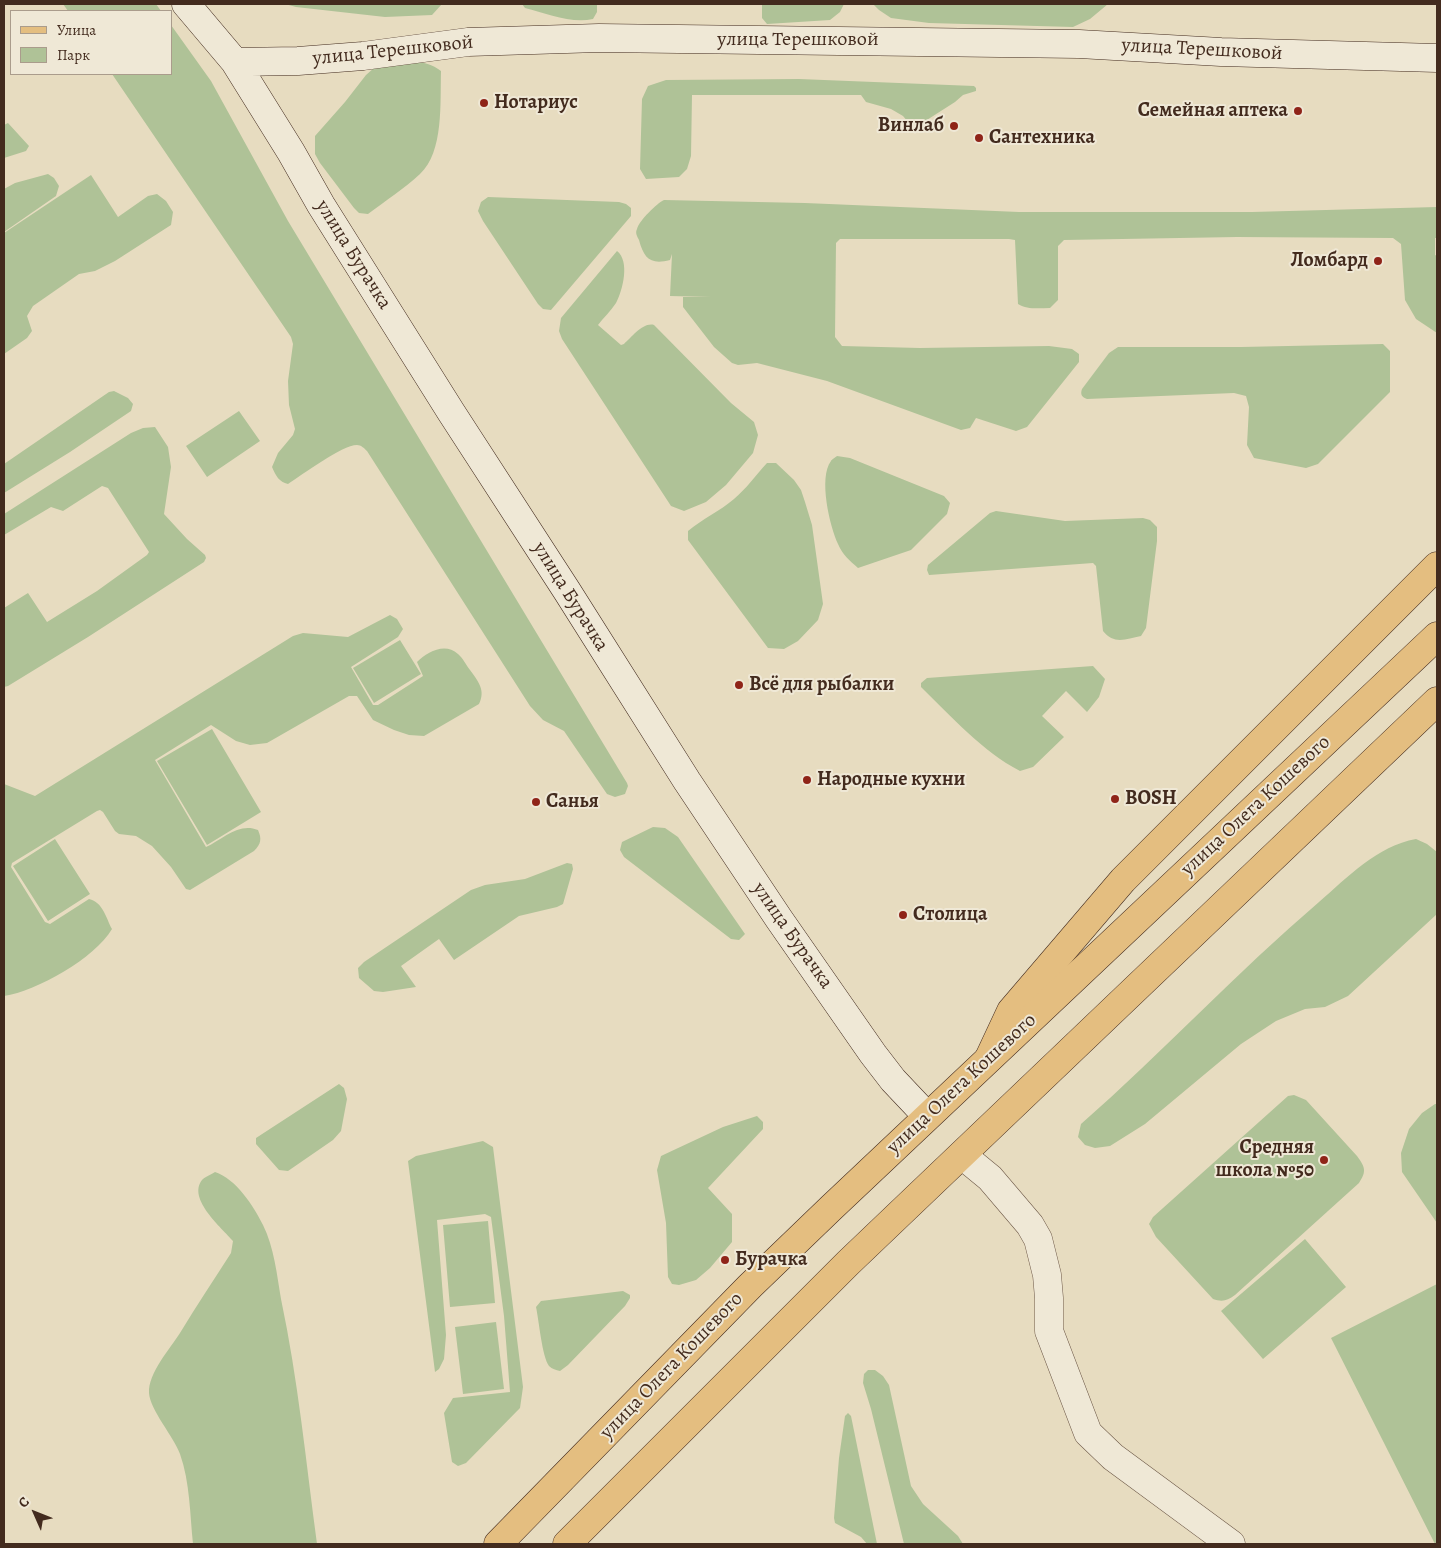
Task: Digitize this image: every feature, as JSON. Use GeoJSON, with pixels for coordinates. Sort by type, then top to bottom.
{"type":"FeatureCollection","features":[{"type":"Feature","properties":{"kind":"main road"},"geometry":{"type":"LineString","coordinates":[[186,4],[235,62]]}},
{"type":"Feature","properties":{"kind":"main road","name":"улица Терешковой"},"geometry":{"type":"LineString","coordinates":[[235,62],[298,62],[363,56],[468,42],[564,38],[866,40],[1079,44],[1221,52],[1437,58]]}},
{"type":"Feature","properties":{"kind":"main road","name":"улица Бурачка"},"geometry":{"type":"LineString","coordinates":[[235,62],[291,152],[321,205],[451,412],[568,591],[687,781],[779,919],[823,979],[873,1054],[893,1080],[927,1116]]}},
{"type":"Feature","properties":{"kind":"main road"},"geometry":{"type":"LineString","coordinates":[[989,1058],[1011,1011],[1123,880],[1437,566]]}},
{"type":"Feature","properties":{"kind":"main road","name":"улица Олега Кошевого"},"geometry":{"type":"LineString","coordinates":[[498,1544],[750,1286],[927,1116],[1437,636]]}},
{"type":"Feature","properties":{"kind":"main road"},"geometry":{"type":"LineString","coordinates":[[567,1544],[848,1263],[1437,700]]}},
{"type":"Feature","properties":{"kind":"main road"},"geometry":{"type":"LineString","coordinates":[[962,1155],[990,1178],[1030,1225],[1038,1238],[1047,1275],[1049,1331],[1088,1433],[1113,1457],[1231,1544]]}},
{"type":"Feature","properties":{"kind":"green space"},"geometry":{"type":"Polygon","coordinates":[[[63,4],[156,4],[160,10],[67,10],[63,4]]]}},
{"type":"Feature","properties":{"kind":"green space"},"geometry":{"type":"Polygon","coordinates":[[[285,4],[442,4],[432,15],[385,17],[296,7],[285,4]]]}},
{"type":"Feature","properties":{"kind":"green space"},"geometry":{"type":"Polygon","coordinates":[[[522,4],[597,4],[597,12],[593,19],[576,20],[525,8],[522,4]]]}},
{"type":"Feature","properties":{"kind":"green space"},"geometry":{"type":"Polygon","coordinates":[[[762,4],[844,4],[840,12],[830,20],[767,24],[762,18],[762,4]]]}},
{"type":"Feature","properties":{"kind":"green space"},"geometry":{"type":"Polygon","coordinates":[[[873,4],[1108,4],[1090,19],[1073,27],[929,23],[891,18],[873,4]]]}},
{"type":"Feature","properties":{"kind":"green space"},"geometry":{"type":"Polygon","coordinates":[[[172,26],[211,81],[288,221],[627,783],[628,786],[625,794],[615,797],[607,794],[564,731],[543,720],[530,706],[365,449],[357,445],[350,446],[322,461],[288,484],[282,482],[276,476],[272,467],[278,453],[293,435],[295,429],[289,405],[288,381],[293,344],[291,337],[113,75],[172,75],[172,26]]]}},
{"type":"Feature","properties":{"kind":"green space"},"geometry":{"type":"Polygon","coordinates":[[[383,60],[421,62],[441,71],[437,140],[428,165],[420,174],[368,214],[359,213],[320,163],[315,154],[315,136],[366,75],[383,60]]]}},
{"type":"Feature","properties":{"kind":"green space"},"geometry":{"type":"Polygon","coordinates":[[[799,79],[974,86],[976,91],[963,95],[919,125],[908,122],[903,116],[891,109],[866,102],[861,95],[692,95],[691,156],[687,169],[679,177],[646,179],[640,169],[642,99],[648,86],[666,80],[799,79]]]}},
{"type":"Feature","properties":{"kind":"green space"},"geometry":{"type":"Polygon","coordinates":[[[8,123],[29,146],[26,151],[4,158],[4,125],[8,123]]]}},
{"type":"Feature","properties":{"kind":"green space"},"geometry":{"type":"Polygon","coordinates":[[[48,174],[54,178],[59,186],[56,196],[4,232],[4,189],[15,183],[48,174]]]}},
{"type":"Feature","properties":{"kind":"green space"},"geometry":{"type":"Polygon","coordinates":[[[91,175],[118,217],[148,196],[157,194],[166,201],[173,212],[171,225],[115,261],[95,271],[79,274],[33,306],[27,316],[32,331],[27,338],[4,354],[4,233],[91,175]]]}},
{"type":"Feature","properties":{"kind":"green space"},"geometry":{"type":"Polygon","coordinates":[[[488,197],[619,202],[631,208],[631,216],[551,310],[543,309],[478,211],[481,202],[488,197]]]}},
{"type":"Feature","properties":{"kind":"green space"},"geometry":{"type":"Polygon","coordinates":[[[664,200],[805,203],[1019,212],[1252,212],[1437,207],[1435,255],[1437,256],[1437,333],[1416,319],[1405,300],[1401,244],[1393,238],[1237,237],[1064,240],[1058,246],[1058,300],[1050,308],[1026,307],[1018,304],[1015,240],[840,239],[836,243],[835,337],[842,346],[920,348],[1049,346],[1072,349],[1079,354],[1079,362],[1027,427],[1016,431],[976,418],[970,428],[961,430],[827,381],[757,363],[738,365],[732,363],[714,347],[683,307],[683,297],[711,297],[670,296],[672,254],[670,260],[658,262],[649,259],[643,252],[636,230],[649,213],[664,200]]]}},
{"type":"Feature","properties":{"kind":"green space"},"geometry":{"type":"Polygon","coordinates":[[[617,251],[621,256],[624,268],[621,291],[612,309],[598,325],[621,345],[642,328],[654,325],[731,403],[754,422],[758,435],[753,453],[726,485],[706,502],[684,511],[671,506],[562,339],[559,331],[561,318],[617,251]]]}},
{"type":"Feature","properties":{"kind":"green space"},"geometry":{"type":"Polygon","coordinates":[[[1383,344],[1390,351],[1390,392],[1318,464],[1306,468],[1254,458],[1247,445],[1249,407],[1246,396],[1234,393],[1087,399],[1081,394],[1082,389],[1109,353],[1118,347],[1383,344]]]}},
{"type":"Feature","properties":{"kind":"green space"},"geometry":{"type":"Polygon","coordinates":[[[114,391],[128,398],[133,404],[131,411],[4,493],[4,464],[109,392],[114,391]]]}},
{"type":"Feature","properties":{"kind":"green space"},"geometry":{"type":"Polygon","coordinates":[[[239,411],[260,441],[207,477],[186,446],[239,411]]]}},
{"type":"Feature","properties":{"kind":"green space"},"geometry":{"type":"Polygon","coordinates":[[[155,427],[168,447],[171,467],[164,514],[205,555],[204,562],[88,637],[4,687],[4,608],[28,593],[47,622],[97,591],[149,552],[108,488],[102,486],[63,511],[51,507],[4,535],[4,514],[131,433],[143,428],[155,427]]]}},
{"type":"Feature","properties":{"kind":"green space"},"geometry":{"type":"Polygon","coordinates":[[[837,456],[850,458],[944,496],[950,503],[947,514],[911,550],[858,568],[846,557],[840,548],[829,515],[825,479],[831,461],[837,456]]]}},
{"type":"Feature","properties":{"kind":"green space"},"geometry":{"type":"Polygon","coordinates":[[[767,463],[776,463],[794,480],[801,490],[812,525],[823,604],[818,620],[798,641],[784,649],[768,648],[688,540],[688,531],[734,499],[767,463]]]}},
{"type":"Feature","properties":{"kind":"green space"},"geometry":{"type":"Polygon","coordinates":[[[996,511],[1065,521],[1143,518],[1150,520],[1157,527],[1157,541],[1146,628],[1141,636],[1116,640],[1103,631],[1096,566],[1093,563],[929,575],[928,565],[990,513],[996,511]]]}},
{"type":"Feature","properties":{"kind":"green space"},"geometry":{"type":"Polygon","coordinates":[[[390,615],[397,619],[403,629],[398,637],[351,667],[373,705],[378,705],[423,676],[417,662],[431,652],[442,649],[453,650],[458,654],[476,678],[482,694],[479,704],[424,736],[409,735],[373,720],[357,696],[349,696],[267,743],[250,745],[236,741],[211,725],[155,760],[206,847],[231,832],[251,828],[258,830],[260,836],[259,844],[254,851],[190,890],[186,889],[171,867],[152,846],[136,836],[119,834],[103,812],[97,811],[12,863],[11,867],[45,922],[50,924],[89,899],[98,903],[112,929],[93,951],[79,962],[32,988],[4,996],[4,784],[35,796],[293,636],[303,633],[348,637],[390,615]]]}},
{"type":"Feature","properties":{"kind":"green space"},"geometry":{"type":"Polygon","coordinates":[[[400,640],[421,674],[374,703],[353,668],[400,640]]]}},
{"type":"Feature","properties":{"kind":"green space"},"geometry":{"type":"Polygon","coordinates":[[[1093,666],[1105,679],[1099,697],[1087,712],[1066,691],[1042,716],[1064,737],[1033,767],[1020,771],[980,744],[921,687],[921,683],[927,678],[1093,666]]]}},
{"type":"Feature","properties":{"kind":"green space"},"geometry":{"type":"Polygon","coordinates":[[[212,729],[261,812],[207,845],[157,761],[212,729]]]}},
{"type":"Feature","properties":{"kind":"green space"},"geometry":{"type":"Polygon","coordinates":[[[653,827],[665,828],[678,837],[745,934],[739,940],[731,939],[624,857],[620,850],[622,842],[653,827]]]}},
{"type":"Feature","properties":{"kind":"green space"},"geometry":{"type":"Polygon","coordinates":[[[55,839],[90,894],[48,921],[13,866],[55,839]]]}},
{"type":"Feature","properties":{"kind":"green space"},"geometry":{"type":"Polygon","coordinates":[[[1416,839],[1427,844],[1437,852],[1437,914],[1348,996],[1325,1007],[1305,1009],[1276,1021],[1241,1044],[1145,1124],[1110,1146],[1095,1148],[1085,1145],[1078,1137],[1081,1124],[1259,956],[1341,883],[1376,855],[1388,848],[1416,839]]]}},
{"type":"Feature","properties":{"kind":"green space"},"geometry":{"type":"Polygon","coordinates":[[[567,863],[572,864],[573,869],[563,904],[519,916],[454,960],[439,939],[401,966],[416,987],[383,992],[374,991],[359,978],[358,968],[364,962],[471,890],[485,885],[525,879],[567,863]]]}},
{"type":"Feature","properties":{"kind":"green space"},"geometry":{"type":"Polygon","coordinates":[[[339,1084],[344,1088],[347,1099],[341,1131],[333,1140],[288,1171],[279,1170],[256,1144],[256,1138],[339,1084]]]}},
{"type":"Feature","properties":{"kind":"green space"},"geometry":{"type":"Polygon","coordinates":[[[1294,1095],[1306,1100],[1357,1156],[1364,1169],[1363,1175],[1359,1183],[1235,1295],[1224,1300],[1213,1299],[1156,1237],[1149,1224],[1153,1217],[1288,1096],[1294,1095]]]}},
{"type":"Feature","properties":{"kind":"green space"},"geometry":{"type":"Polygon","coordinates":[[[1437,1104],[1437,1223],[1402,1172],[1401,1153],[1409,1129],[1422,1113],[1437,1104]]]}},
{"type":"Feature","properties":{"kind":"green space"},"geometry":{"type":"Polygon","coordinates":[[[757,1116],[763,1122],[763,1129],[708,1188],[732,1214],[732,1242],[710,1268],[696,1280],[679,1285],[672,1284],[668,1277],[666,1223],[657,1170],[661,1156],[723,1127],[757,1116]]]}},
{"type":"Feature","properties":{"kind":"green space"},"geometry":{"type":"Polygon","coordinates":[[[483,1141],[493,1147],[523,1387],[520,1408],[466,1463],[458,1466],[452,1462],[444,1413],[453,1398],[510,1392],[504,1316],[491,1217],[485,1214],[437,1220],[446,1335],[444,1359],[439,1369],[435,1372],[408,1161],[416,1156],[483,1141]]]}},
{"type":"Feature","properties":{"kind":"green space"},"geometry":{"type":"Polygon","coordinates":[[[215,1172],[230,1180],[249,1201],[263,1225],[272,1252],[297,1390],[317,1544],[193,1544],[186,1476],[180,1454],[150,1400],[150,1385],[156,1369],[231,1253],[233,1241],[214,1221],[202,1204],[199,1196],[202,1180],[215,1172]]]}},
{"type":"Feature","properties":{"kind":"green space"},"geometry":{"type":"Polygon","coordinates":[[[488,1221],[495,1303],[450,1307],[443,1225],[488,1221]]]}},
{"type":"Feature","properties":{"kind":"green space"},"geometry":{"type":"Polygon","coordinates":[[[1305,1239],[1346,1287],[1263,1359],[1221,1311],[1305,1239]]]}},
{"type":"Feature","properties":{"kind":"green space"},"geometry":{"type":"Polygon","coordinates":[[[1437,1284],[1437,1544],[1435,1544],[1331,1338],[1437,1284]]]}},
{"type":"Feature","properties":{"kind":"green space"},"geometry":{"type":"Polygon","coordinates":[[[623,1291],[630,1295],[625,1306],[568,1365],[560,1371],[549,1366],[543,1347],[536,1307],[541,1301],[623,1291]]]}},
{"type":"Feature","properties":{"kind":"green space"},"geometry":{"type":"Polygon","coordinates":[[[496,1322],[504,1389],[463,1394],[455,1327],[496,1322]]]}},
{"type":"Feature","properties":{"kind":"green space"},"geometry":{"type":"Polygon","coordinates":[[[868,1370],[875,1370],[883,1376],[889,1385],[911,1486],[923,1504],[958,1536],[963,1544],[904,1544],[863,1383],[864,1374],[868,1370]]]}},
{"type":"Feature","properties":{"kind":"green space"},"geometry":{"type":"Polygon","coordinates":[[[848,1413],[851,1416],[877,1544],[867,1544],[861,1537],[835,1523],[839,1458],[845,1416],[848,1413]]]}},
{"type":"Feature","properties":{"kind":"place","name":"Нотариус"},"geometry":{"type":"Point","coordinates":[484,103]}},
{"type":"Feature","properties":{"kind":"place","name":"Семейная аптека"},"geometry":{"type":"Point","coordinates":[1298,111]}},
{"type":"Feature","properties":{"kind":"place","name":"Винлаб"},"geometry":{"type":"Point","coordinates":[954,126]}},
{"type":"Feature","properties":{"kind":"place","name":"Сантехника"},"geometry":{"type":"Point","coordinates":[979,138]}},
{"type":"Feature","properties":{"kind":"place","name":"Ломбард"},"geometry":{"type":"Point","coordinates":[1378,261]}},
{"type":"Feature","properties":{"kind":"place","name":"Всё для рыбалки"},"geometry":{"type":"Point","coordinates":[739,685]}},
{"type":"Feature","properties":{"kind":"place","name":"Народные кухни"},"geometry":{"type":"Point","coordinates":[807,780]}},
{"type":"Feature","properties":{"kind":"place","name":"BOSH"},"geometry":{"type":"Point","coordinates":[1115,799]}},
{"type":"Feature","properties":{"kind":"place","name":"Санья"},"geometry":{"type":"Point","coordinates":[536,802]}},
{"type":"Feature","properties":{"kind":"place","name":"Столица"},"geometry":{"type":"Point","coordinates":[903,915]}},
{"type":"Feature","properties":{"kind":"place","name":"Средняя школа №50"},"geometry":{"type":"Point","coordinates":[1324,1160]}},
{"type":"Feature","properties":{"kind":"place","name":"Бурачка"},"geometry":{"type":"Point","coordinates":[725,1260]}}]}
